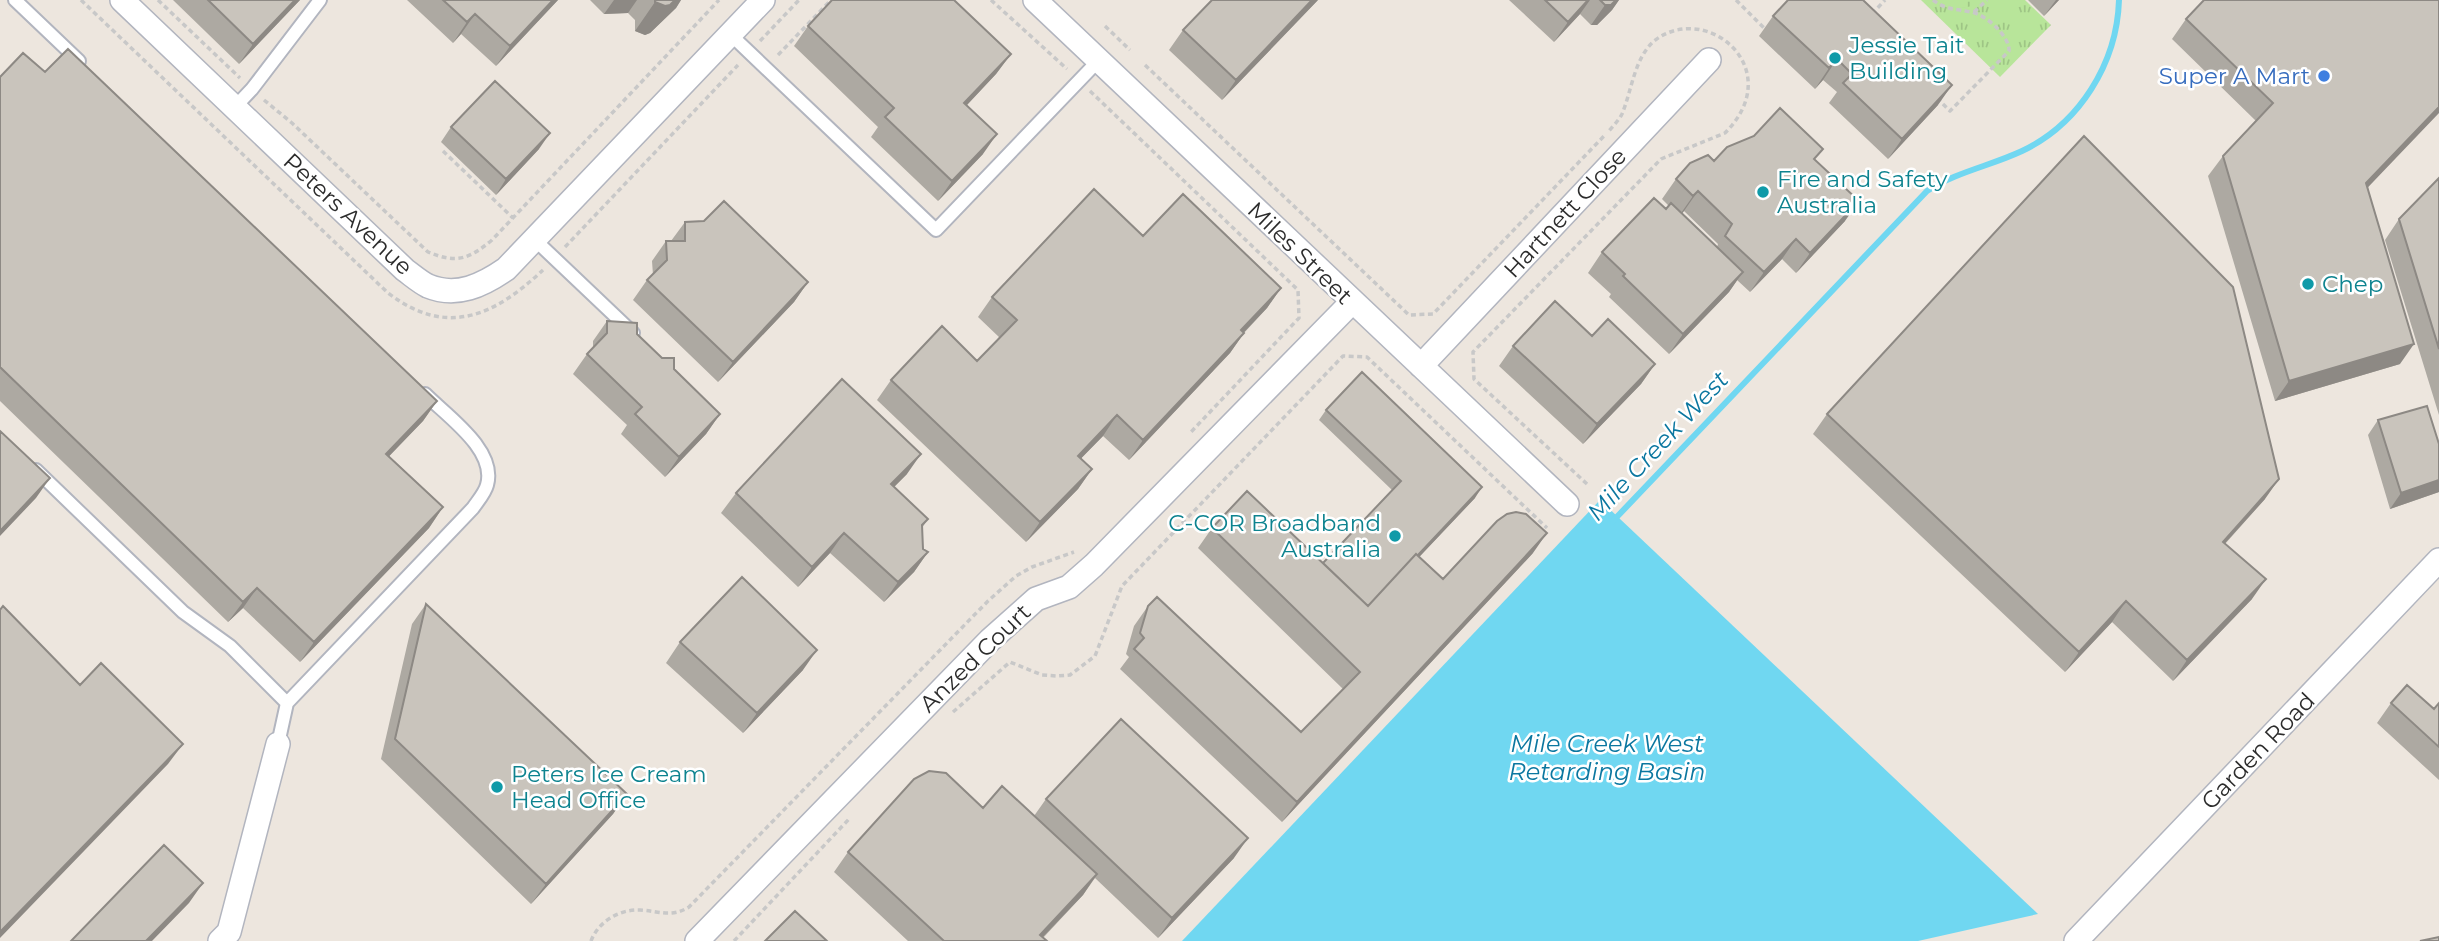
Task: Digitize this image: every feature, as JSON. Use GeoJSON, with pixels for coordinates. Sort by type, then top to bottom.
{"type":"FeatureCollection","features":[{"type":"Feature","properties":{"kind":"street","name":"Peters Avenue"},"geometry":{"type":"LineString","coordinates":[[121,0],[405,270],[429,286],[455,292],[483,284],[506,269],[763,0]]}},
{"type":"Feature","properties":{"kind":"street","name":"Miles Street"},"geometry":{"type":"LineString","coordinates":[[1035,0],[1567,504]]}},
{"type":"Feature","properties":{"kind":"street","name":"Hartnett Close"},"geometry":{"type":"LineString","coordinates":[[1421,366],[1709,60]]}},
{"type":"Feature","properties":{"kind":"street","name":"Anzed Court"},"geometry":{"type":"LineString","coordinates":[[696,941],[990,640],[1036,599],[1069,587],[1094,565],[1352,302]]}},
{"type":"Feature","properties":{"kind":"street","name":"Garden Road"},"geometry":{"type":"LineString","coordinates":[[2076,941],[2439,560]]}},
{"type":"Feature","properties":{"kind":"street"},"geometry":{"type":"LineString","coordinates":[[220,941],[229,932],[278,744]]}},
{"type":"Feature","properties":{"kind":"lane"},"geometry":{"type":"LineString","coordinates":[[15,0],[85,68]]}},
{"type":"Feature","properties":{"kind":"lane"},"geometry":{"type":"LineString","coordinates":[[234,108],[320,0]]}},
{"type":"Feature","properties":{"kind":"lane"},"geometry":{"type":"LineString","coordinates":[[730,34],[936,230],[1098,61]]}},
{"type":"Feature","properties":{"kind":"lane"},"geometry":{"type":"LineString","coordinates":[[534,239],[642,342]]}},
{"type":"Feature","properties":{"kind":"lane"},"geometry":{"type":"LineString","coordinates":[[278,744],[286,703],[472,508],[487,485],[488,460],[476,444],[416,386]]}},
{"type":"Feature","properties":{"kind":"lane"},"geometry":{"type":"LineString","coordinates":[[29,464],[183,612],[230,646],[286,703]]}},
{"type":"Feature","properties":{"kind":"path"},"geometry":{"type":"LineString","coordinates":[[81,0],[388,293],[404,306],[447,317],[471,316],[501,305],[520,292],[799,0]]}},
{"type":"Feature","properties":{"kind":"path"},"geometry":{"type":"LineString","coordinates":[[158,0],[428,252],[444,259],[460,260],[477,253],[513,218],[719,0]]}},
{"type":"Feature","properties":{"kind":"path"},"geometry":{"type":"LineString","coordinates":[[778,55],[831,0]]}},
{"type":"Feature","properties":{"kind":"path"},"geometry":{"type":"LineString","coordinates":[[991,0],[1079,80],[1297,290],[1299,318],[1184,439]]}},
{"type":"Feature","properties":{"kind":"path"},"geometry":{"type":"LineString","coordinates":[[1736,0],[1765,29]]}},
{"type":"Feature","properties":{"kind":"path"},"geometry":{"type":"LineString","coordinates":[[1868,18],[1885,0]]}},
{"type":"Feature","properties":{"kind":"path"},"geometry":{"type":"LineString","coordinates":[[1930,92],[1950,111],[2009,51],[2010,46],[2002,32],[1974,12],[1950,10],[1933,0]]}},
{"type":"Feature","properties":{"kind":"path"},"geometry":{"type":"LineString","coordinates":[[1974,12],[1987,0]]}},
{"type":"Feature","properties":{"kind":"path"},"geometry":{"type":"LineString","coordinates":[[1105,26],[1130,50]]}},
{"type":"Feature","properties":{"kind":"path"},"geometry":{"type":"LineString","coordinates":[[1145,65],[1401,309]]}},
{"type":"Feature","properties":{"kind":"path"},"geometry":{"type":"LineString","coordinates":[[443,151],[513,218]]}},
{"type":"Feature","properties":{"kind":"path"},"geometry":{"type":"LineString","coordinates":[[948,717],[1010,662],[1042,675],[1057,676],[1070,675],[1095,656],[1122,586],[1343,356],[1367,357],[1547,528]]}},
{"type":"Feature","properties":{"kind":"path"},"geometry":{"type":"LineString","coordinates":[[591,941],[603,923],[626,911],[668,914],[679,913],[689,907],[988,601],[1016,576],[1079,550]]}},
{"type":"Feature","properties":{"kind":"path"},"geometry":{"type":"LineString","coordinates":[[734,941],[856,812]]}},
{"type":"Feature","properties":{"kind":"green space"},"geometry":{"type":"Polygon","coordinates":[[[1921,0],[2025,0],[2051,25],[2000,77],[1921,0]]]}},
{"type":"Feature","properties":{"kind":"green space"},"geometry":{"type":"Polygon","coordinates":[[[1937,0],[1983,0],[1960,8],[1937,0]]]}},
{"type":"Feature","properties":{"kind":"water","name":"Mile Creek West Retarding Basin"},"geometry":{"type":"Polygon","coordinates":[[[1600,500],[2038,914],[1918,941],[1182,941],[1600,500]]]}},
{"type":"Feature","properties":{"kind":"building"},"geometry":{"type":"Polygon","coordinates":[[[208,0],[295,0],[253,44],[208,0]]]}},
{"type":"Feature","properties":{"kind":"building"},"geometry":{"type":"Polygon","coordinates":[[[443,0],[553,0],[510,46],[475,14],[467,22],[443,0]]]}},
{"type":"Feature","properties":{"kind":"building"},"geometry":{"type":"Polygon","coordinates":[[[655,0],[675,0],[665,6],[655,0]]]}},
{"type":"Feature","properties":{"kind":"building"},"geometry":{"type":"Polygon","coordinates":[[[832,0],[954,0],[1011,54],[964,103],[997,134],[952,181],[885,117],[894,108],[808,26],[832,0]]]}},
{"type":"Feature","properties":{"kind":"building"},"geometry":{"type":"Polygon","coordinates":[[[1212,0],[1312,0],[1236,80],[1183,30],[1212,0]]]}},
{"type":"Feature","properties":{"kind":"building"},"geometry":{"type":"Polygon","coordinates":[[[1545,0],[1588,0],[1568,22],[1545,0]]]}},
{"type":"Feature","properties":{"kind":"building"},"geometry":{"type":"Polygon","coordinates":[[[1600,0],[1616,0],[1611,5],[1605,5],[1600,0]]]}},
{"type":"Feature","properties":{"kind":"building","name":"Jessie Tait Building"},"geometry":{"type":"Polygon","coordinates":[[[1788,0],[1863,0],[1952,85],[1902,139],[1843,83],[1852,74],[1837,59],[1829,68],[1773,16],[1788,0]]]}},
{"type":"Feature","properties":{"kind":"building","name":"Super A Mart"},"geometry":{"type":"Polygon","coordinates":[[[2204,0],[2439,0],[2439,107],[2366,183],[2414,344],[2289,381],[2223,156],[2273,103],[2186,19],[2204,0]]]}},
{"type":"Feature","properties":{"kind":"building"},"geometry":{"type":"Polygon","coordinates":[[[68,49],[437,401],[386,454],[443,507],[314,642],[257,588],[243,602],[0,367],[0,77],[23,53],[45,72],[68,49]]]}},
{"type":"Feature","properties":{"kind":"building"},"geometry":{"type":"Polygon","coordinates":[[[495,81],[550,133],[506,179],[451,127],[495,81]]]}},
{"type":"Feature","properties":{"kind":"building","name":"Fire and Safety Australia"},"geometry":{"type":"Polygon","coordinates":[[[1780,108],[1823,149],[1814,159],[1859,201],[1810,253],[1796,239],[1764,272],[1725,236],[1732,224],[1698,191],[1693,196],[1676,179],[1690,163],[1708,155],[1714,161],[1727,147],[1754,136],[1780,108]]]}},
{"type":"Feature","properties":{"kind":"building"},"geometry":{"type":"Polygon","coordinates":[[[2084,136],[2233,287],[2279,479],[2223,542],[2266,579],[2187,660],[2126,601],[2079,652],[1827,414],[2084,136]]]}},
{"type":"Feature","properties":{"kind":"building"},"geometry":{"type":"Polygon","coordinates":[[[2439,178],[2439,349],[2399,219],[2439,178]]]}},
{"type":"Feature","properties":{"kind":"building"},"geometry":{"type":"Polygon","coordinates":[[[1094,189],[1143,236],[1183,194],[1281,288],[1241,330],[1244,333],[1143,440],[1117,415],[1078,456],[1092,469],[1040,522],[891,380],[942,326],[977,361],[1017,320],[992,297],[1094,189]]]}},
{"type":"Feature","properties":{"kind":"building"},"geometry":{"type":"Polygon","coordinates":[[[1654,198],[1666,209],[1671,203],[1743,272],[1683,334],[1602,252],[1654,198]]]}},
{"type":"Feature","properties":{"kind":"building"},"geometry":{"type":"Polygon","coordinates":[[[724,201],[808,282],[733,362],[647,280],[667,260],[666,241],[685,241],[685,222],[704,221],[724,201]]]}},
{"type":"Feature","properties":{"kind":"building"},"geometry":{"type":"Polygon","coordinates":[[[1555,301],[1592,336],[1608,319],[1655,364],[1597,424],[1513,346],[1555,301]]]}},
{"type":"Feature","properties":{"kind":"building"},"geometry":{"type":"Polygon","coordinates":[[[607,321],[637,323],[637,334],[662,358],[674,358],[674,369],[720,414],[679,457],[635,414],[642,407],[587,354],[607,333],[607,321]]]}},
{"type":"Feature","properties":{"kind":"building","name":"C-COR Broadband Australia"},"geometry":{"type":"Polygon","coordinates":[[[1362,372],[1482,487],[1368,606],[1323,563],[1401,481],[1326,410],[1362,372]]]}},
{"type":"Feature","properties":{"kind":"building"},"geometry":{"type":"Polygon","coordinates":[[[842,379],[921,454],[891,484],[928,519],[922,525],[923,549],[928,552],[898,582],[844,533],[812,567],[736,493],[842,379]]]}},
{"type":"Feature","properties":{"kind":"building"},"geometry":{"type":"Polygon","coordinates":[[[2427,406],[2439,444],[2439,480],[2401,493],[2378,420],[2427,406]]]}},
{"type":"Feature","properties":{"kind":"building"},"geometry":{"type":"Polygon","coordinates":[[[0,431],[50,478],[0,531],[0,431]]]}},
{"type":"Feature","properties":{"kind":"building"},"geometry":{"type":"Polygon","coordinates":[[[1247,491],[1368,606],[1416,554],[1443,579],[1497,521],[1507,514],[1526,514],[1547,533],[1297,802],[1134,649],[1144,638],[1140,633],[1148,606],[1157,597],[1301,732],[1360,672],[1212,528],[1247,491]]]}},
{"type":"Feature","properties":{"kind":"building"},"geometry":{"type":"Polygon","coordinates":[[[742,577],[817,650],[757,713],[680,642],[742,577]]]}},
{"type":"Feature","properties":{"kind":"building","name":"Peters Ice Cream Head Office"},"geometry":{"type":"Polygon","coordinates":[[[426,604],[627,794],[546,884],[395,739],[426,604]]]}},
{"type":"Feature","properties":{"kind":"building"},"geometry":{"type":"Polygon","coordinates":[[[3,606],[80,685],[101,663],[183,744],[0,932],[0,610],[3,606]]]}},
{"type":"Feature","properties":{"kind":"building"},"geometry":{"type":"Polygon","coordinates":[[[2407,685],[2434,709],[2439,703],[2439,747],[2391,703],[2407,685]]]}},
{"type":"Feature","properties":{"kind":"building"},"geometry":{"type":"Polygon","coordinates":[[[1121,719],[1248,838],[1172,918],[1046,799],[1121,719]]]}},
{"type":"Feature","properties":{"kind":"building"},"geometry":{"type":"Polygon","coordinates":[[[929,771],[946,773],[983,808],[1002,786],[1097,874],[1040,935],[1047,941],[944,941],[848,852],[914,779],[929,771]]]}},
{"type":"Feature","properties":{"kind":"building"},"geometry":{"type":"Polygon","coordinates":[[[164,845],[203,883],[146,941],[71,941],[164,845]]]}},
{"type":"Feature","properties":{"kind":"building"},"geometry":{"type":"Polygon","coordinates":[[[795,911],[827,941],[765,941],[795,911]]]}},
{"type":"Feature","properties":{"kind":"building"},"geometry":{"type":"Polygon","coordinates":[[[2439,937],[2439,941],[2420,941],[2439,937]]]}},
{"type":"Feature","properties":{"kind":"waterway","name":"Mile Creek West"},"geometry":{"type":"LineString","coordinates":[[1613,521],[1927,191],[1950,179],[2022,151],[2061,125],[2091,89],[2102,69],[2117,24],[2119,0]]}},
{"type":"Feature","properties":{"kind":"place","name":"Jessie Tait Building"},"geometry":{"type":"Point","coordinates":[1835,58]}},
{"type":"Feature","properties":{"kind":"place","name":"Super A Mart"},"geometry":{"type":"Point","coordinates":[2324,76]}},
{"type":"Feature","properties":{"kind":"place","name":"Fire and Safety Australia"},"geometry":{"type":"Point","coordinates":[1763,192]}},
{"type":"Feature","properties":{"kind":"place","name":"Chep"},"geometry":{"type":"Point","coordinates":[2308,284]}},
{"type":"Feature","properties":{"kind":"place","name":"C-COR Broadband Australia"},"geometry":{"type":"Point","coordinates":[1395,536]}},
{"type":"Feature","properties":{"kind":"place","name":"Peters Ice Cream Head Office"},"geometry":{"type":"Point","coordinates":[497,787]}}]}
